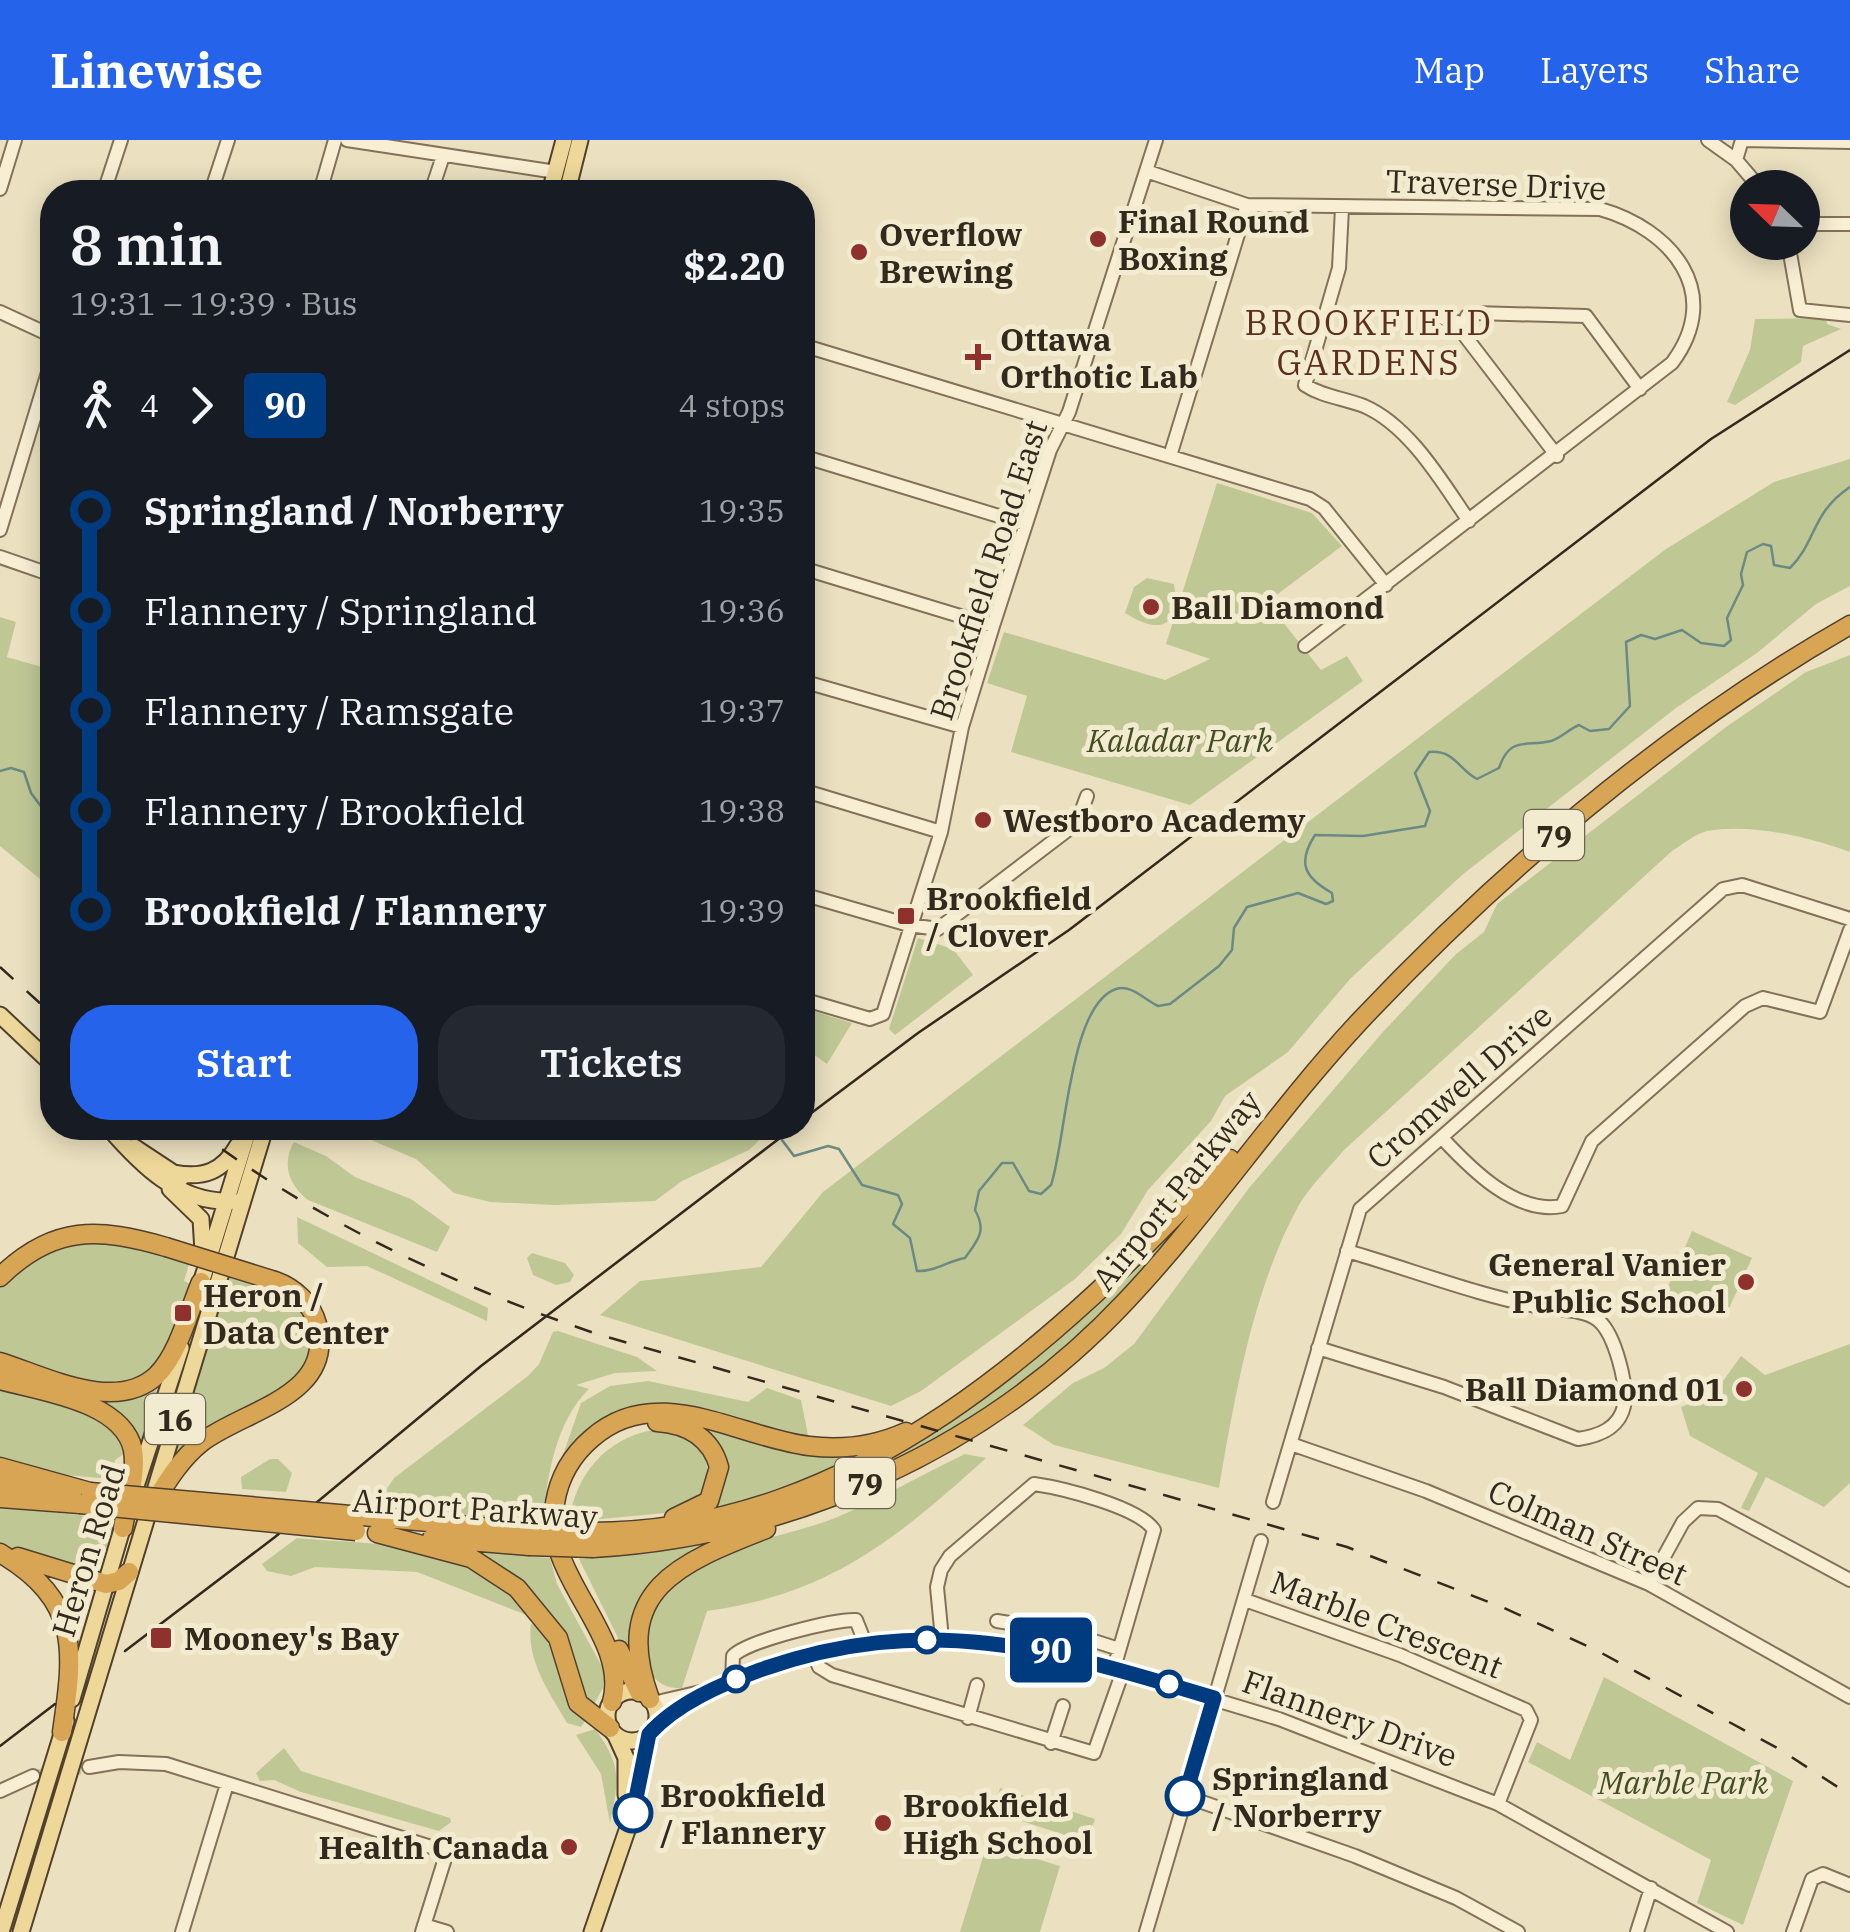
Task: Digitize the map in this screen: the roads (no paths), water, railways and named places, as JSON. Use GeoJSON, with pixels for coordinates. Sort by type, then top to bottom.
{"type":"FeatureCollection","features":[{"type":"Feature","properties":{"kind":"highway","name":"Airport Parkway"},"geometry":{"type":"LineString","coordinates":[[591,1540],[685,1525],[791,1496],[891,1451],[955,1407],[1098,1292],[1401,978],[1562,828],[1693,725],[1850,626]]}},
{"type":"Feature","properties":{"kind":"highway","name":"Airport Parkway"},"geometry":{"type":"LineString","coordinates":[[359,1523],[377,1533],[591,1540],[690,1537],[749,1524],[898,1469],[1012,1402],[1099,1329],[1142,1284],[1297,1090]]}},
{"type":"Feature","properties":{"kind":"highway"},"geometry":{"type":"LineString","coordinates":[[0,1276],[32,1250],[83,1232],[117,1234],[275,1281],[300,1296],[315,1318],[319,1348],[314,1367],[290,1394],[200,1444],[176,1468],[147,1514]]}},
{"type":"Feature","properties":{"kind":"highway"},"geometry":{"type":"LineString","coordinates":[[0,1362],[82,1388],[124,1392],[144,1384],[162,1367],[201,1282]]}},
{"type":"Feature","properties":{"kind":"highway"},"geometry":{"type":"LineString","coordinates":[[0,1380],[94,1410],[125,1432],[134,1459],[122,1528]]}},
{"type":"Feature","properties":{"kind":"highway"},"geometry":{"type":"LineString","coordinates":[[612,1702],[615,1682],[608,1652],[559,1557],[553,1521],[565,1473],[596,1434],[630,1416],[672,1413],[799,1445],[844,1448],[898,1436],[955,1407]]}},
{"type":"Feature","properties":{"kind":"highway"},"geometry":{"type":"LineString","coordinates":[[591,1540],[701,1508],[717,1486],[719,1466],[703,1438],[678,1425],[640,1424],[608,1439],[592,1453],[568,1492],[564,1521],[570,1556],[647,1698]]}},
{"type":"Feature","properties":{"kind":"highway"},"geometry":{"type":"LineString","coordinates":[[0,1467],[85,1498]]}},
{"type":"Feature","properties":{"kind":"highway"},"geometry":{"type":"LineString","coordinates":[[647,1698],[636,1658],[638,1631],[650,1600],[670,1575],[696,1557],[834,1502],[898,1469]]}},
{"type":"Feature","properties":{"kind":"highway","name":"79"},"geometry":{"type":"LineString","coordinates":[[0,1485],[85,1498]]}},
{"type":"Feature","properties":{"kind":"highway","name":"79"},"geometry":{"type":"LineString","coordinates":[[0,1498],[85,1498]]}},
{"type":"Feature","properties":{"kind":"highway","name":"Airport Parkway"},"geometry":{"type":"LineString","coordinates":[[85,1498],[528,1539]]}},
{"type":"Feature","properties":{"kind":"highway"},"geometry":{"type":"LineString","coordinates":[[377,1533],[471,1558],[517,1588],[558,1638],[578,1703],[612,1731]]}},
{"type":"Feature","properties":{"kind":"highway"},"geometry":{"type":"LineString","coordinates":[[0,1552],[106,1584],[119,1582],[129,1572]]}},
{"type":"Feature","properties":{"kind":"highway"},"geometry":{"type":"LineString","coordinates":[[0,1552],[43,1585],[68,1628],[72,1655],[62,1732]]}},
{"type":"Feature","properties":{"kind":"main road"},"geometry":{"type":"LineString","coordinates":[[554,180],[564,140]]}},
{"type":"Feature","properties":{"kind":"main road"},"geometry":{"type":"LineString","coordinates":[[570,180],[580,140]]}},
{"type":"Feature","properties":{"kind":"main road"},"geometry":{"type":"LineString","coordinates":[[0,1015],[40,1053]]}},
{"type":"Feature","properties":{"kind":"main road"},"geometry":{"type":"LineString","coordinates":[[124,1140],[162,1174],[201,1219],[201,1282]]}},
{"type":"Feature","properties":{"kind":"main road"},"geometry":{"type":"LineString","coordinates":[[162,1174],[198,1176],[218,1170],[230,1159],[240,1140]]}},
{"type":"Feature","properties":{"kind":"main road","name":"Heron Road"},"geometry":{"type":"LineString","coordinates":[[22,1932],[147,1514],[244,1140]]}},
{"type":"Feature","properties":{"kind":"main road","name":"Heron Road"},"geometry":{"type":"LineString","coordinates":[[4,1932],[122,1528],[201,1282],[232,1198],[259,1140]]}},
{"type":"Feature","properties":{"kind":"main road"},"geometry":{"type":"LineString","coordinates":[[162,1174],[232,1198]]}},
{"type":"Feature","properties":{"kind":"main road"},"geometry":{"type":"LineString","coordinates":[[592,1932],[610,1872],[628,1767],[608,1714],[612,1702],[622,1694],[647,1698],[651,1731],[621,1855],[610,1872]]}},
{"type":"Feature","properties":{"kind":"main road"},"geometry":{"type":"LineString","coordinates":[[612,1731],[632,1741],[651,1731]]}},
{"type":"Feature","properties":{"kind":"street"},"geometry":{"type":"LineString","coordinates":[[0,188],[15,140]]}},
{"type":"Feature","properties":{"kind":"street"},"geometry":{"type":"LineString","coordinates":[[108,180],[121,140]]}},
{"type":"Feature","properties":{"kind":"street"},"geometry":{"type":"LineString","coordinates":[[215,180],[228,140]]}},
{"type":"Feature","properties":{"kind":"street"},"geometry":{"type":"LineString","coordinates":[[323,180],[335,140]]}},
{"type":"Feature","properties":{"kind":"street"},"geometry":{"type":"LineString","coordinates":[[347,140],[556,172]]}},
{"type":"Feature","properties":{"kind":"street","name":"Brookfield Road East"},"geometry":{"type":"LineString","coordinates":[[815,1003],[870,1020],[879,1017],[940,832],[956,774],[962,728],[1025,524],[1062,425],[1156,140]]}},
{"type":"Feature","properties":{"kind":"street"},"geometry":{"type":"LineString","coordinates":[[1708,140],[1745,170]]}},
{"type":"Feature","properties":{"kind":"street"},"geometry":{"type":"LineString","coordinates":[[1736,160],[1743,140],[1850,142]]}},
{"type":"Feature","properties":{"kind":"street"},"geometry":{"type":"LineString","coordinates":[[436,180],[443,156]]}},
{"type":"Feature","properties":{"kind":"street","name":"Traverse Drive"},"geometry":{"type":"LineString","coordinates":[[1146,170],[1248,205],[1600,210],[1634,219],[1674,252],[1690,283],[1691,315],[1682,349],[1640,389],[1304,646]]}},
{"type":"Feature","properties":{"kind":"street"},"geometry":{"type":"LineString","coordinates":[[1170,456],[1248,205]]}},
{"type":"Feature","properties":{"kind":"street"},"geometry":{"type":"LineString","coordinates":[[1342,208],[1339,268],[1305,385],[1317,393],[1366,407],[1399,430],[1469,521]]}},
{"type":"Feature","properties":{"kind":"street"},"geometry":{"type":"LineString","coordinates":[[1820,224],[1850,224]]}},
{"type":"Feature","properties":{"kind":"street"},"geometry":{"type":"LineString","coordinates":[[1791,260],[1800,310],[1850,316]]}},
{"type":"Feature","properties":{"kind":"street"},"geometry":{"type":"LineString","coordinates":[[0,312],[40,330]]}},
{"type":"Feature","properties":{"kind":"street"},"geometry":{"type":"LineString","coordinates":[[1461,323],[1474,313],[1586,316],[1640,389]]}},
{"type":"Feature","properties":{"kind":"street"},"geometry":{"type":"LineString","coordinates":[[1439,317],[1461,323]]}},
{"type":"Feature","properties":{"kind":"street"},"geometry":{"type":"LineString","coordinates":[[1461,323],[1466,338],[1556,456]]}},
{"type":"Feature","properties":{"kind":"street"},"geometry":{"type":"LineString","coordinates":[[815,349],[1310,499],[1324,508],[1386,585]]}},
{"type":"Feature","properties":{"kind":"street"},"geometry":{"type":"LineString","coordinates":[[0,530],[40,398]]}},
{"type":"Feature","properties":{"kind":"street"},"geometry":{"type":"LineString","coordinates":[[815,460],[1025,524]]}},
{"type":"Feature","properties":{"kind":"street"},"geometry":{"type":"LineString","coordinates":[[0,556],[40,571]]}},
{"type":"Feature","properties":{"kind":"street"},"geometry":{"type":"LineString","coordinates":[[815,572],[993,626]]}},
{"type":"Feature","properties":{"kind":"street"},"geometry":{"type":"LineString","coordinates":[[815,684],[962,728]]}},
{"type":"Feature","properties":{"kind":"street"},"geometry":{"type":"LineString","coordinates":[[815,794],[940,832]]}},
{"type":"Feature","properties":{"kind":"street"},"geometry":{"type":"LineString","coordinates":[[815,898],[909,925],[938,929],[1076,823],[1087,796]]}},
{"type":"Feature","properties":{"kind":"street","name":"Cromwell Drive"},"geometry":{"type":"LineString","coordinates":[[1273,1502],[1360,1209],[1723,888],[1742,885],[1850,918]]}},
{"type":"Feature","properties":{"kind":"street"},"geometry":{"type":"LineString","coordinates":[[1443,1139],[1484,1183],[1538,1206],[1562,1206],[1592,1141],[1745,1006],[1763,998],[1820,1012],[1850,930]]}},
{"type":"Feature","properties":{"kind":"street"},"geometry":{"type":"LineString","coordinates":[[1318,1348],[1444,1386],[1578,1439],[1598,1436],[1614,1424],[1624,1404],[1624,1384],[1607,1332],[1590,1315],[1496,1299],[1347,1250]]}},
{"type":"Feature","properties":{"kind":"street","name":"Colman Street"},"geometry":{"type":"LineString","coordinates":[[1292,1444],[1426,1491],[1649,1584],[1850,1696]]}},
{"type":"Feature","properties":{"kind":"street"},"geometry":{"type":"LineString","coordinates":[[814,1654],[819,1666],[832,1675],[1094,1753],[1152,1526],[1061,1488],[1034,1484],[950,1556],[936,1587],[942,1639]]}},
{"type":"Feature","properties":{"kind":"street"},"geometry":{"type":"LineString","coordinates":[[1649,1584],[1683,1522],[1698,1508],[1718,1508],[1850,1580]]}},
{"type":"Feature","properties":{"kind":"street"},"geometry":{"type":"LineString","coordinates":[[1146,1932],[1262,1541]]}},
{"type":"Feature","properties":{"kind":"street","name":"Marble Crescent"},"geometry":{"type":"LineString","coordinates":[[1245,1600],[1400,1655],[1526,1710],[1531,1720],[1498,1804]]}},
{"type":"Feature","properties":{"kind":"street"},"geometry":{"type":"LineString","coordinates":[[732,1680],[731,1664],[740,1648],[792,1634],[856,1620],[866,1645]]}},
{"type":"Feature","properties":{"kind":"street"},"geometry":{"type":"LineString","coordinates":[[997,1621],[1066,1632],[1119,1649]]}},
{"type":"Feature","properties":{"kind":"street","name":"Flannery Drive"},"geometry":{"type":"LineString","coordinates":[[651,1731],[709,1690],[814,1654],[942,1639],[1051,1650],[1345,1742],[1498,1804],[1726,1932]]}},
{"type":"Feature","properties":{"kind":"street"},"geometry":{"type":"LineString","coordinates":[[968,1718],[977,1686]]}},
{"type":"Feature","properties":{"kind":"street","name":"Flannery Drive"},"geometry":{"type":"LineString","coordinates":[[647,1698],[709,1690]]}},
{"type":"Feature","properties":{"kind":"street"},"geometry":{"type":"LineString","coordinates":[[1051,1743],[1062,1706]]}},
{"type":"Feature","properties":{"kind":"street"},"geometry":{"type":"LineString","coordinates":[[89,1767],[119,1762],[166,1764],[447,1852],[423,1928],[447,1932]]}},
{"type":"Feature","properties":{"kind":"street"},"geometry":{"type":"LineString","coordinates":[[2,1789],[33,1776]]}},
{"type":"Feature","properties":{"kind":"street"},"geometry":{"type":"LineString","coordinates":[[182,1932],[227,1784]]}},
{"type":"Feature","properties":{"kind":"street"},"geometry":{"type":"LineString","coordinates":[[1185,1796],[1356,1856],[1456,1898],[1518,1932]]}},
{"type":"Feature","properties":{"kind":"street"},"geometry":{"type":"LineString","coordinates":[[1794,1932],[1812,1879],[1824,1874],[1850,1885]]}},
{"type":"Feature","properties":{"kind":"street"},"geometry":{"type":"LineString","coordinates":[[1637,1932],[1652,1888]]}},
{"type":"Feature","properties":{"kind":"waterway"},"geometry":{"type":"LineString","coordinates":[[782,1140],[794,1156],[828,1146],[839,1149],[862,1185],[898,1195],[902,1204],[893,1224],[910,1238],[917,1271],[965,1258],[981,1230],[975,1210],[979,1191],[1002,1163],[1013,1163],[1029,1191],[1041,1194],[1051,1185],[1079,1046],[1100,1000],[1122,988],[1158,1006],[1170,1004],[1219,966],[1232,950],[1234,928],[1247,907],[1298,893],[1326,904],[1333,901],[1332,893],[1315,881],[1306,868],[1306,854],[1315,835],[1363,836],[1425,826],[1430,811],[1415,773],[1429,752],[1445,754],[1477,779],[1499,768],[1513,747],[1551,741],[1579,725],[1590,731],[1609,729],[1630,706],[1626,642],[1641,635],[1655,639],[1682,630],[1701,643],[1724,646],[1731,640],[1727,618],[1743,585],[1741,574],[1747,552],[1763,544],[1771,546],[1774,565],[1790,568],[1828,507],[1850,487]]}},
{"type":"Feature","properties":{"kind":"waterway"},"geometry":{"type":"LineString","coordinates":[[0,771],[11,768],[24,772],[40,805]]}},
{"type":"Feature","properties":{"kind":"tunnel"},"geometry":{"type":"LineString","coordinates":[[33,1776],[89,1767]]}},
{"type":"Feature","properties":{"kind":"tram line"},"geometry":{"type":"LineString","coordinates":[[815,1110],[918,1033],[1069,930],[1711,439],[1850,350]]}},
{"type":"Feature","properties":{"kind":"tram line"},"geometry":{"type":"LineString","coordinates":[[125,1651],[275,1537],[481,1366],[777,1140]]}},
{"type":"Feature","properties":{"kind":"tram line"},"geometry":{"type":"LineString","coordinates":[[0,1746],[55,1704]]}},
{"type":"Feature","properties":{"kind":"railway"},"geometry":{"type":"LineString","coordinates":[[0,967],[40,1003]]}},
{"type":"Feature","properties":{"kind":"railway"},"geometry":{"type":"LineString","coordinates":[[210,1140],[338,1222],[439,1272],[545,1316],[600,1335],[1347,1547],[1504,1608],[1596,1650],[1779,1749],[1850,1795]]}},
{"type":"Feature","properties":{"kind":"place","name":"Final Round Boxing"},"geometry":{"type":"Point","coordinates":[1098,239]}},
{"type":"Feature","properties":{"kind":"place","name":"Overflow Brewing"},"geometry":{"type":"Point","coordinates":[859,252]}},
{"type":"Feature","properties":{"kind":"place","name":"Ottawa Orthotic Lab"},"geometry":{"type":"Point","coordinates":[978,357]}},
{"type":"Feature","properties":{"kind":"place","name":"Ball Diamond"},"geometry":{"type":"Point","coordinates":[1151,607]}},
{"type":"Feature","properties":{"kind":"place","name":"Westboro Academy"},"geometry":{"type":"Point","coordinates":[983,820]}},
{"type":"Feature","properties":{"kind":"place","name":"Brookfield / Clover"},"geometry":{"type":"Point","coordinates":[906,916]}},
{"type":"Feature","properties":{"kind":"place","name":"General Vanier Public School"},"geometry":{"type":"Point","coordinates":[1746,1282]}},
{"type":"Feature","properties":{"kind":"place","name":"Heron / Data Center"},"geometry":{"type":"Point","coordinates":[183,1313]}},
{"type":"Feature","properties":{"kind":"place","name":"Ball Diamond 01"},"geometry":{"type":"Point","coordinates":[1744,1389]}},
{"type":"Feature","properties":{"kind":"place","name":"Mooney's Bay"},"geometry":{"type":"Point","coordinates":[161,1638]}},
{"type":"Feature","properties":{"kind":"place","name":"Springland / Norberry"},"geometry":{"type":"Point","coordinates":[1185,1796]}},
{"type":"Feature","properties":{"kind":"place","name":"Brookfield / Flannery"},"geometry":{"type":"Point","coordinates":[633,1813]}},
{"type":"Feature","properties":{"kind":"place","name":"Brookfield High School"},"geometry":{"type":"Point","coordinates":[883,1823]}},
{"type":"Feature","properties":{"kind":"place","name":"Health Canada"},"geometry":{"type":"Point","coordinates":[569,1847]}},
{"type":"Feature","properties":{"kind":"district","name":"BROOKFIELD GARDENS"},"geometry":{"type":"Point","coordinates":[1369,342]}},
{"type":"Feature","properties":{"kind":"park label","name":"Kaladar Park"},"geometry":{"type":"Point","coordinates":[1180,740]}},
{"type":"Feature","properties":{"kind":"park label","name":"Marble Park"},"geometry":{"type":"Point","coordinates":[1683,1782]}}]}
